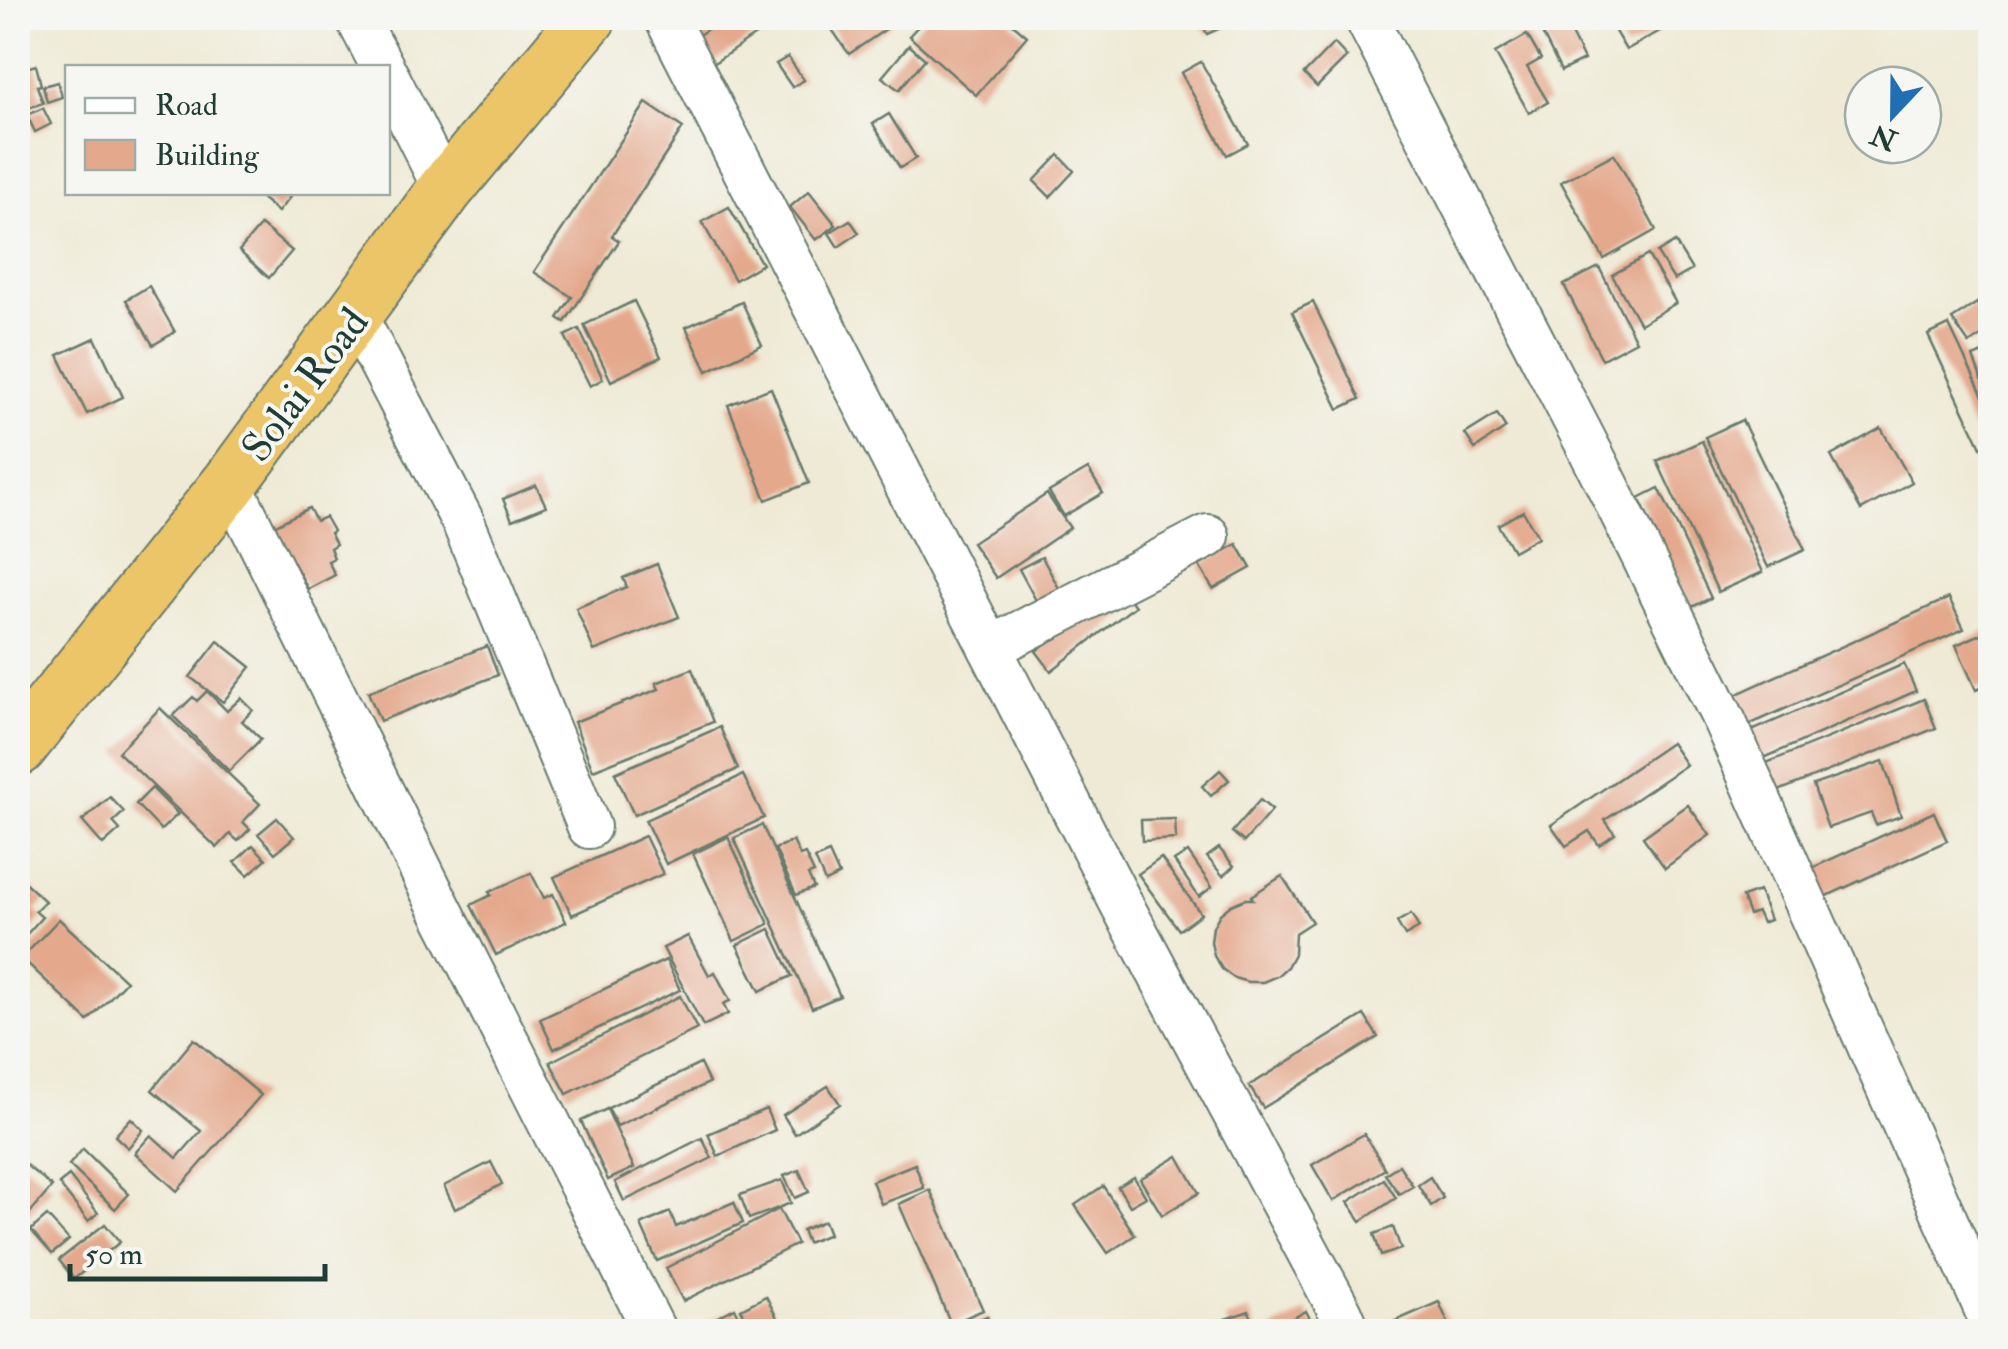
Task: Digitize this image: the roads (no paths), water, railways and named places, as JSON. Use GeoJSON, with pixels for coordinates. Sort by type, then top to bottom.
{"type":"FeatureCollection","features":[{"type":"Feature","properties":{"kind":"highway","name":"Solai Road"},"geometry":{"type":"LineString","coordinates":[[18,748],[230,482],[445,190],[588,18]]}},
{"type":"Feature","properties":{"kind":"street"},"geometry":{"type":"LineString","coordinates":[[357,18],[381,65]]}},
{"type":"Feature","properties":{"kind":"street"},"geometry":{"type":"LineString","coordinates":[[666,18],[1123,907],[1349,1332]]}},
{"type":"Feature","properties":{"kind":"street"},"geometry":{"type":"LineString","coordinates":[[1366,18],[1725,722],[1990,1320]]}},
{"type":"Feature","properties":{"kind":"street"},"geometry":{"type":"LineString","coordinates":[[390,81],[445,190]]}},
{"type":"Feature","properties":{"kind":"street"},"geometry":{"type":"LineString","coordinates":[[355,315],[464,524],[589,827]]}},
{"type":"Feature","properties":{"kind":"street"},"geometry":{"type":"LineString","coordinates":[[230,482],[655,1332]]}},
{"type":"Feature","properties":{"kind":"street"},"geometry":{"type":"LineString","coordinates":[[990,648],[1208,536]]}}]}
